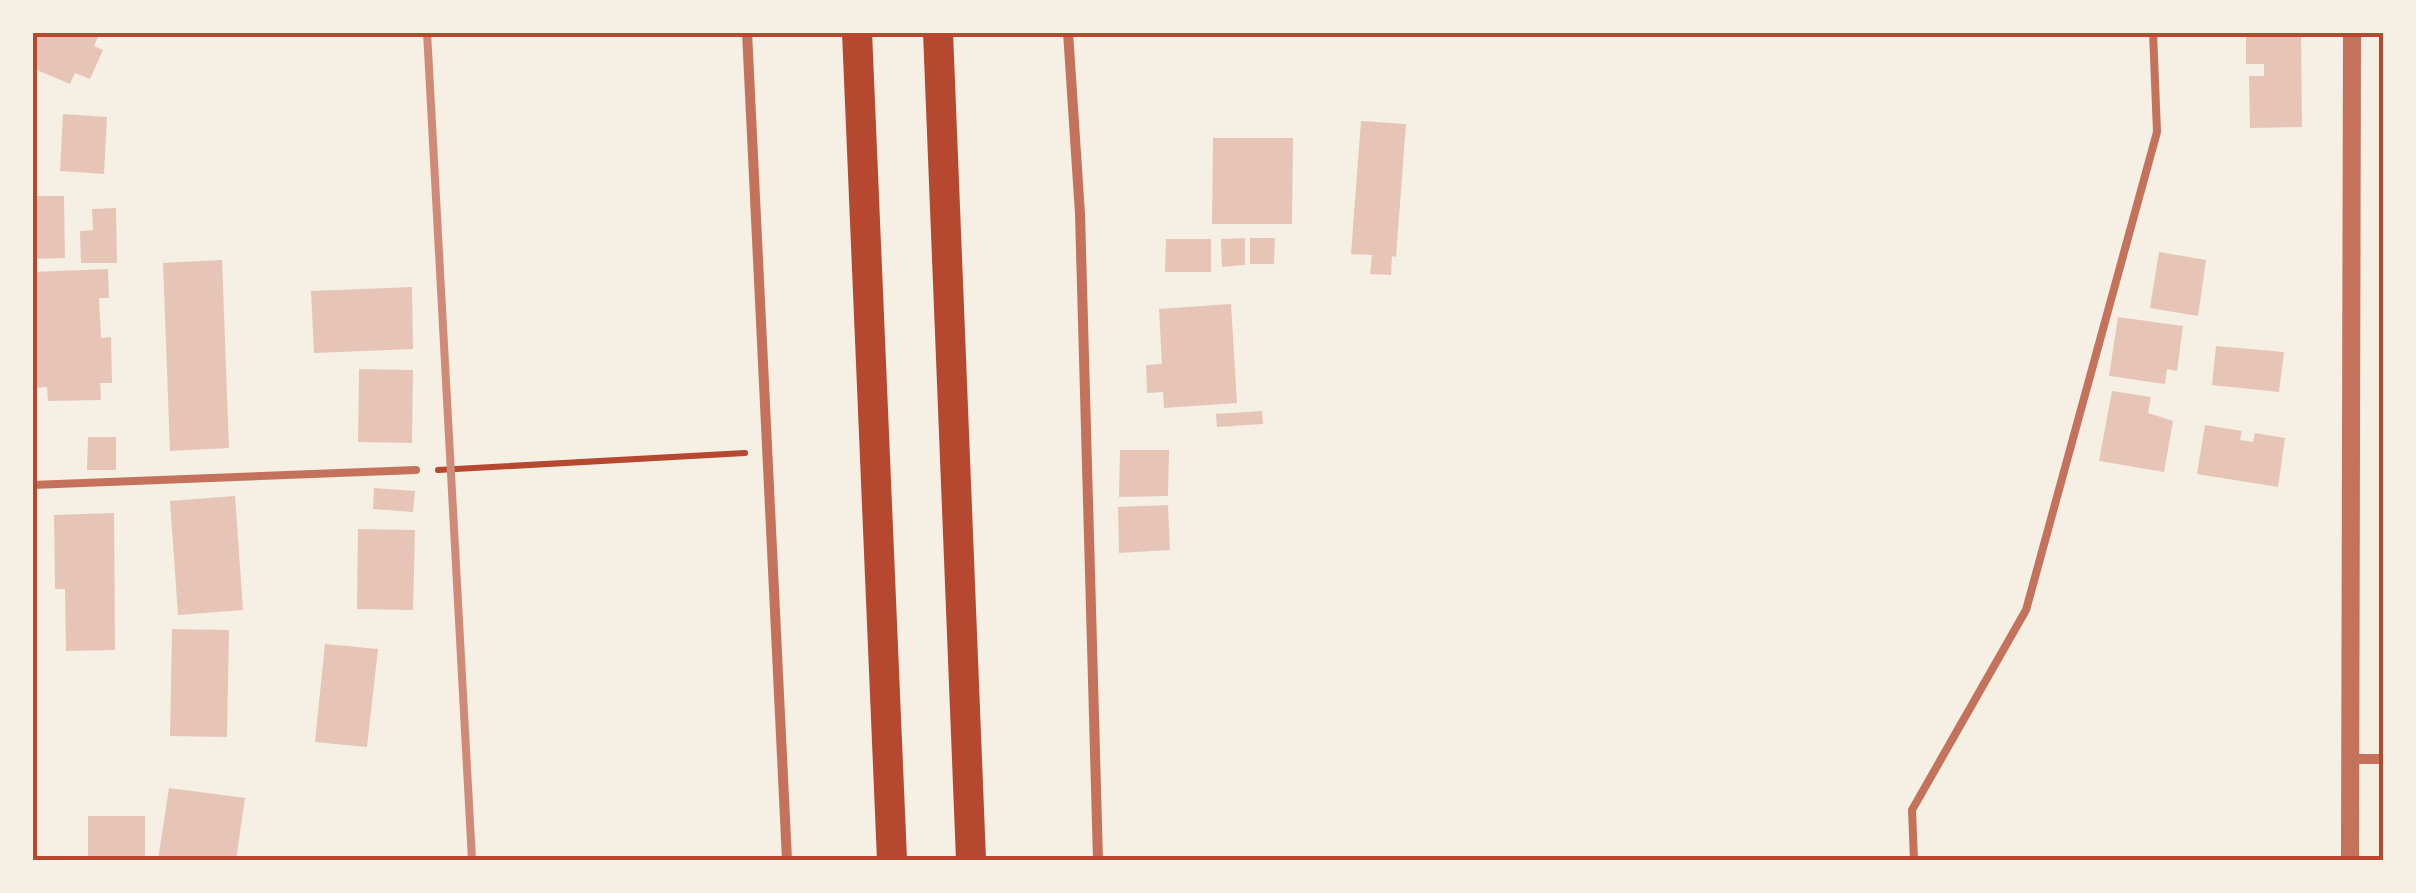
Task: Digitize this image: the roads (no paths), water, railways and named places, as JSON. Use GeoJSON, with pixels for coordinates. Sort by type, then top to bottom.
{"type":"FeatureCollection","features":[{"type":"Feature","properties":{"kind":"highway"},"geometry":{"type":"LineString","coordinates":[[857,32],[892,860]]}},
{"type":"Feature","properties":{"kind":"highway"},"geometry":{"type":"LineString","coordinates":[[938,32],[971,860]]}},
{"type":"Feature","properties":{"kind":"street"},"geometry":{"type":"LineString","coordinates":[[748,32],[787,860]]}},
{"type":"Feature","properties":{"kind":"street"},"geometry":{"type":"LineString","coordinates":[[1068,32],[1080,214],[1098,860]]}},
{"type":"Feature","properties":{"kind":"street"},"geometry":{"type":"LineString","coordinates":[[2350,860],[2352,32]]}},
{"type":"Feature","properties":{"kind":"street"},"geometry":{"type":"LineString","coordinates":[[2350,759],[2384,758]]}},
{"type":"Feature","properties":{"kind":"lane"},"geometry":{"type":"LineString","coordinates":[[1914,860],[1912,810],[2026,610],[2157,132],[2153,32]]}},
{"type":"Feature","properties":{"kind":"lane"},"geometry":{"type":"LineString","coordinates":[[32,485],[416,470]]}},
{"type":"Feature","properties":{"kind":"railway"},"geometry":{"type":"LineString","coordinates":[[427,32],[472,860]]}}]}
